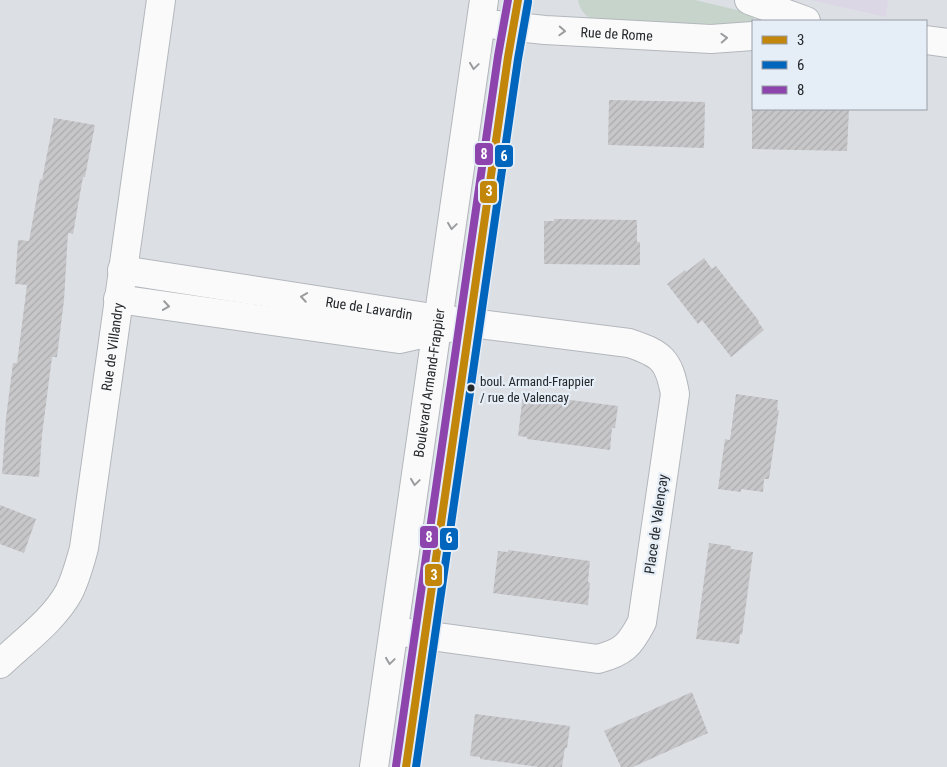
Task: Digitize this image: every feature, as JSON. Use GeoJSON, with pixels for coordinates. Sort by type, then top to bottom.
{"type":"FeatureCollection","features":[{"type":"Feature","properties":{"kind":"street","name":"Rue de Villandry"},"geometry":{"type":"LineString","coordinates":[[0,664],[35,632],[68,594],[84,548],[161,0]]}},
{"type":"Feature","properties":{"kind":"street"},"geometry":{"type":"LineString","coordinates":[[406,767],[508,57],[518,0]]}},
{"type":"Feature","properties":{"kind":"street"},"geometry":{"type":"LineString","coordinates":[[749,0],[803,20]]}},
{"type":"Feature","properties":{"kind":"street","name":"Rue de Rome"},"geometry":{"type":"LineString","coordinates":[[482,12],[514,27],[545,30],[711,39],[752,36]]}},
{"type":"Feature","properties":{"kind":"street","name":"Boulevard Armand-Frappier"},"geometry":{"type":"LineString","coordinates":[[374,767],[482,12]]}},
{"type":"Feature","properties":{"kind":"street"},"geometry":{"type":"LineString","coordinates":[[927,40],[947,43]]}},
{"type":"Feature","properties":{"kind":"street","name":"Rue de Lavardin"},"geometry":{"type":"LineString","coordinates":[[122,270],[438,324],[471,322]]}},
{"type":"Feature","properties":{"kind":"street","name":"Rue de Lavardin"},"geometry":{"type":"LineString","coordinates":[[118,299],[399,339],[438,324]]}},
{"type":"Feature","properties":{"kind":"street","name":"Place de Valençay"},"geometry":{"type":"LineString","coordinates":[[394,631],[598,659],[626,648],[642,622],[675,394],[672,375],[662,359],[647,348],[629,343],[471,322]]}},
{"type":"Feature","properties":{"kind":"shaded area"},"geometry":{"type":"Polygon","coordinates":[[[578,0],[695,0],[754,14],[752,25],[596,21],[589,18],[580,7],[578,0]]]}},
{"type":"Feature","properties":{"kind":"shaded area"},"geometry":{"type":"Polygon","coordinates":[[[810,0],[888,0],[886,17],[810,0]]]}},
{"type":"Feature","properties":{"kind":"building"},"geometry":{"type":"Polygon","coordinates":[[[609,100],[705,102],[704,148],[608,145],[609,100]]]}},
{"type":"Feature","properties":{"kind":"building"},"geometry":{"type":"Polygon","coordinates":[[[752,110],[849,110],[847,151],[752,149],[752,110]]]}},
{"type":"Feature","properties":{"kind":"building"},"geometry":{"type":"Polygon","coordinates":[[[54,118],[95,125],[73,234],[68,233],[64,300],[57,357],[52,357],[42,435],[39,477],[2,474],[6,418],[13,363],[17,363],[27,285],[15,284],[18,240],[29,241],[40,179],[42,180],[54,118]]]}},
{"type":"Feature","properties":{"kind":"building"},"geometry":{"type":"Polygon","coordinates":[[[554,219],[637,220],[637,242],[640,242],[640,265],[544,264],[544,221],[554,221],[554,219]]]}},
{"type":"Feature","properties":{"kind":"building"},"geometry":{"type":"Polygon","coordinates":[[[704,258],[712,269],[716,266],[764,330],[731,357],[702,320],[698,324],[667,284],[704,258]]]}},
{"type":"Feature","properties":{"kind":"building"},"geometry":{"type":"Polygon","coordinates":[[[523,394],[618,406],[615,428],[612,428],[610,450],[527,439],[527,437],[518,436],[523,394]]]}},
{"type":"Feature","properties":{"kind":"building"},"geometry":{"type":"Polygon","coordinates":[[[736,394],[778,400],[777,410],[779,410],[769,479],[764,479],[763,492],[741,489],[741,492],[718,489],[725,439],[730,440],[736,394]]]}},
{"type":"Feature","properties":{"kind":"building"},"geometry":{"type":"Polygon","coordinates":[[[0,505],[36,519],[24,553],[0,544],[0,505]]]}},
{"type":"Feature","properties":{"kind":"building"},"geometry":{"type":"Polygon","coordinates":[[[709,543],[753,552],[742,635],[740,634],[739,644],[696,639],[709,543]]]}},
{"type":"Feature","properties":{"kind":"building"},"geometry":{"type":"Polygon","coordinates":[[[508,550],[590,561],[588,605],[493,593],[498,551],[508,552],[508,550]]]}},
{"type":"Feature","properties":{"kind":"building"},"geometry":{"type":"Polygon","coordinates":[[[692,692],[708,733],[633,767],[621,767],[604,731],[692,692]]]}},
{"type":"Feature","properties":{"kind":"building"},"geometry":{"type":"Polygon","coordinates":[[[475,714],[570,726],[562,767],[539,767],[470,756],[475,714]]]}},
{"type":"Feature","properties":{"kind":"transit line","name":"8"},"geometry":{"type":"LineString","coordinates":[[396,766],[498,56],[508,0]]}},
{"type":"Feature","properties":{"kind":"transit line","name":"3"},"geometry":{"type":"LineString","coordinates":[[406,767],[508,57],[518,0]]}},
{"type":"Feature","properties":{"kind":"transit line","name":"6"},"geometry":{"type":"LineString","coordinates":[[416,767],[518,59],[528,2]]}},
{"type":"Feature","properties":{"kind":"place","name":"boul. Armand-Frappier / rue de Valencay"},"geometry":{"type":"Point","coordinates":[471,388]}}]}
